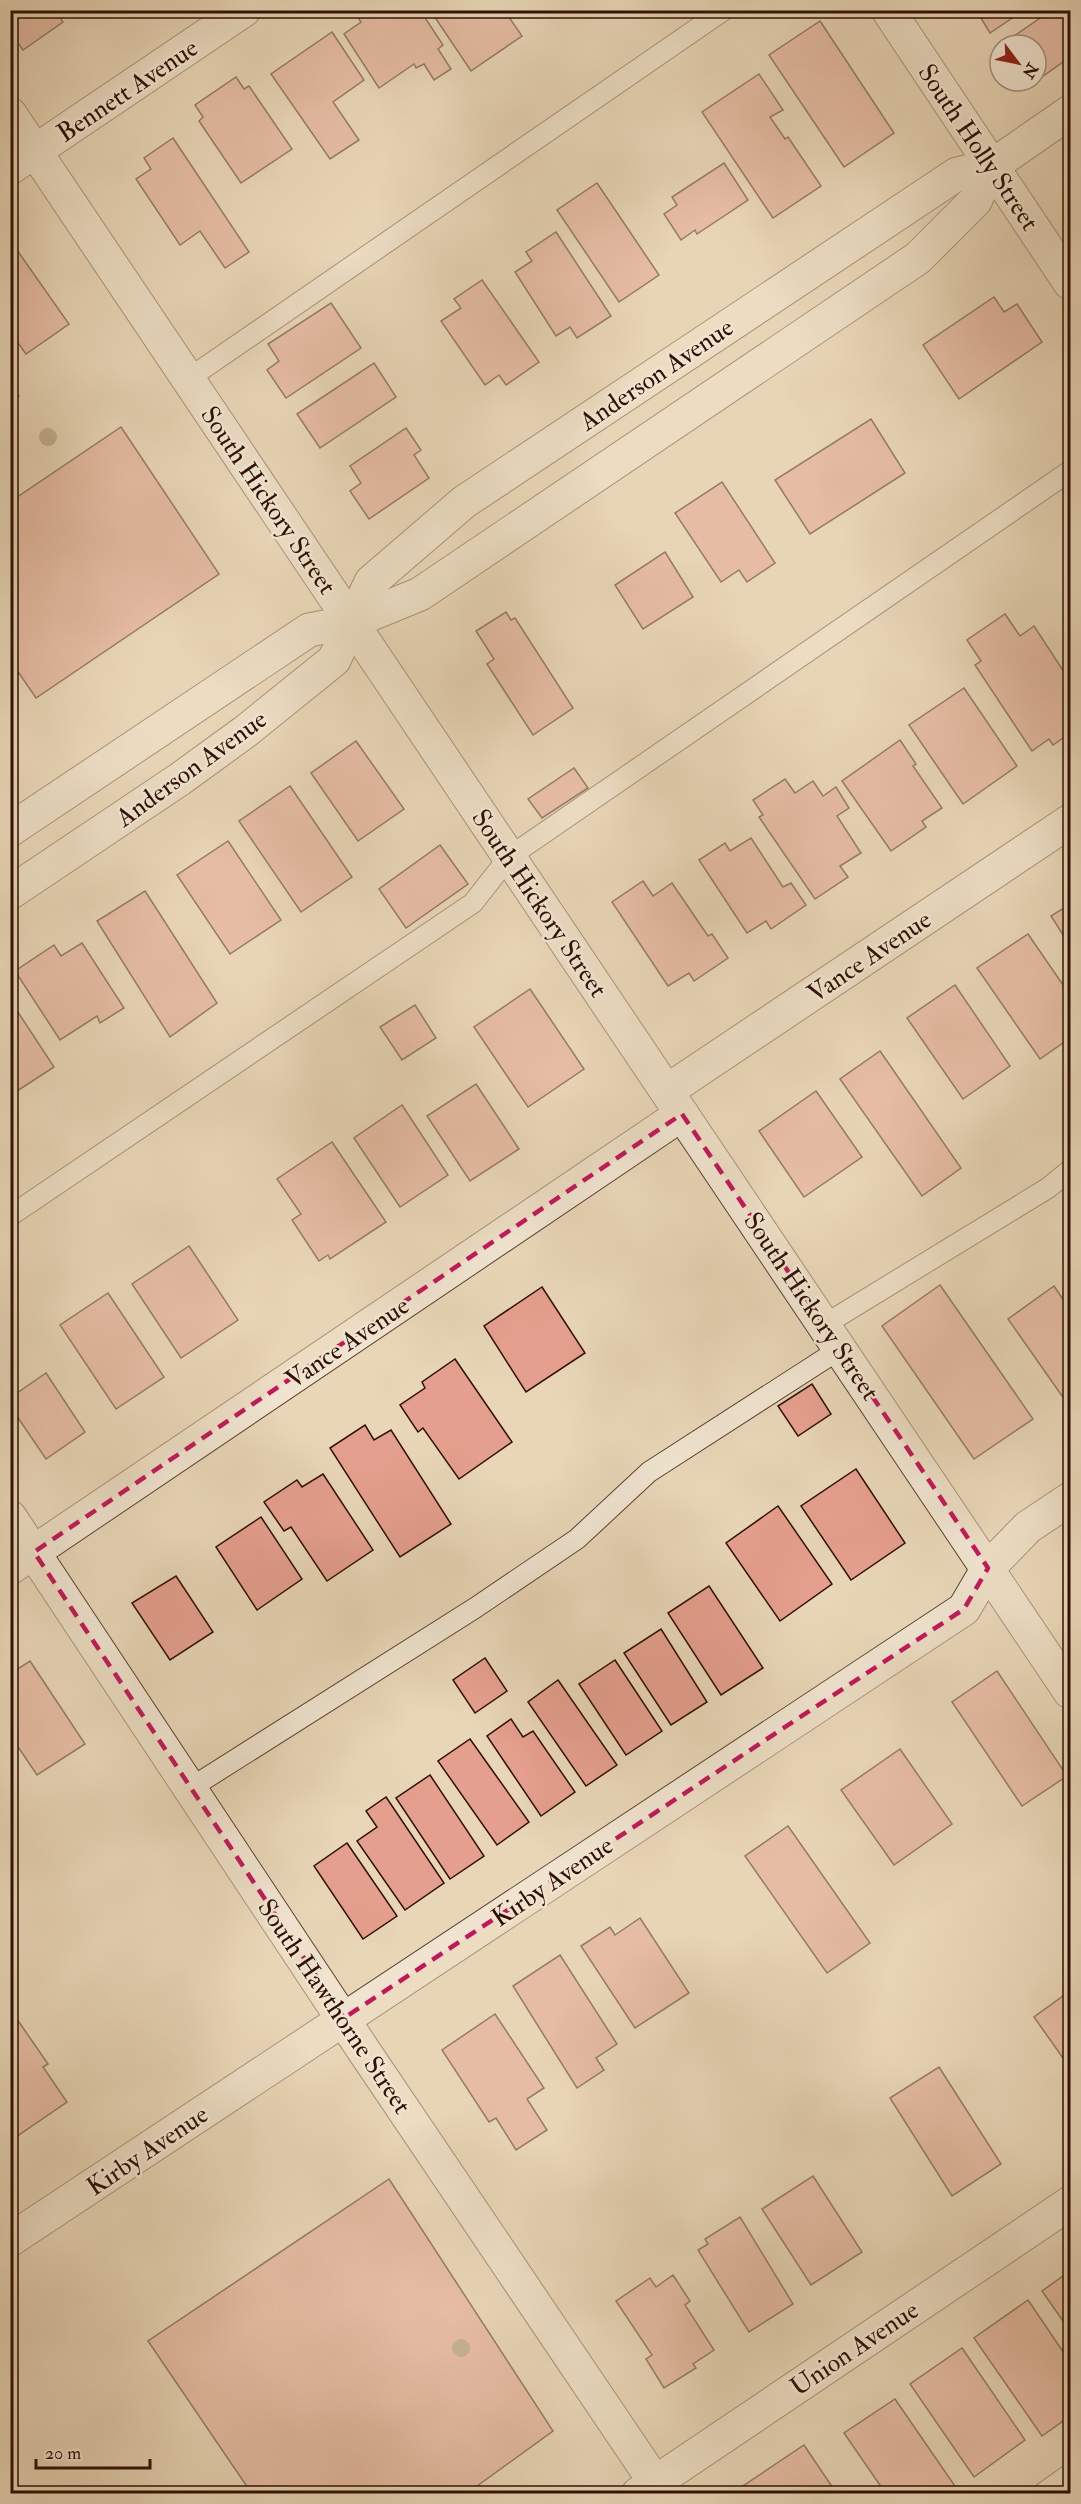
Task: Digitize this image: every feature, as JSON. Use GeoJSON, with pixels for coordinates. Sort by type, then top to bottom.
{"type":"FeatureCollection","features":[{"type":"Feature","properties":{"kind":"street","name":"Bennett Avenue"},"geometry":{"type":"LineString","coordinates":[[23,160],[244,10]]}},
{"type":"Feature","properties":{"kind":"street","name":"South Holly Street"},"geometry":{"type":"LineString","coordinates":[[888,10],[1071,283]]}},
{"type":"Feature","properties":{"kind":"street","name":"Anderson Avenue"},"geometry":{"type":"LineString","coordinates":[[10,893],[180,779],[334,660],[371,582],[464,502],[957,174],[992,166],[1071,112]]}},
{"type":"Feature","properties":{"kind":"street","name":"South Hickory Street"},"geometry":{"type":"LineString","coordinates":[[10,114],[23,160],[188,379],[1071,1692]]}},
{"type":"Feature","properties":{"kind":"street","name":"Anderson Avenue"},"geometry":{"type":"LineString","coordinates":[[10,830],[309,630],[351,622],[420,594],[918,258],[975,201],[992,166]]}},
{"type":"Feature","properties":{"kind":"street","name":"Vance Avenue"},"geometry":{"type":"LineString","coordinates":[[22,1560],[675,1103],[1071,821]]}},
{"type":"Feature","properties":{"kind":"street","name":"Kirby Avenue"},"geometry":{"type":"LineString","coordinates":[[10,2240],[964,1609],[988,1568],[1028,1527],[1071,1499]]}},
{"type":"Feature","properties":{"kind":"street","name":"South Hawthorne Street"},"geometry":{"type":"LineString","coordinates":[[10,1517],[22,1560],[189,1788],[344,2018],[652,2490]]}},
{"type":"Feature","properties":{"kind":"street","name":"Union Avenue"},"geometry":{"type":"LineString","coordinates":[[652,2490],[1071,2203]]}},
{"type":"Feature","properties":{"kind":"lane"},"geometry":{"type":"LineString","coordinates":[[188,379],[724,10]]}},
{"type":"Feature","properties":{"kind":"lane"},"geometry":{"type":"LineString","coordinates":[[10,1216],[473,903],[510,857],[1071,471]]}},
{"type":"Feature","properties":{"kind":"lane"},"geometry":{"type":"LineString","coordinates":[[189,1788],[465,1614],[578,1539],[648,1472],[832,1337],[1071,1170]]}},
{"type":"Feature","properties":{"kind":"lane"},"geometry":{"type":"LineString","coordinates":[[1042,2493],[1071,2474]]}},
{"type":"Feature","properties":{"kind":"highlighted area"},"geometry":{"type":"Polygon","coordinates":[[[682,1114],[988,1568],[964,1609],[344,2018],[34,1552],[682,1114]]]}},
{"type":"Feature","properties":{"kind":"building"},"geometry":{"type":"Polygon","coordinates":[[[10,10],[55,10],[63,22],[23,50],[10,32],[10,10]]]}},
{"type":"Feature","properties":{"kind":"building"},"geometry":{"type":"Polygon","coordinates":[[[353,10],[420,10],[443,45],[438,49],[451,69],[434,80],[424,64],[416,68],[414,64],[379,88],[344,34],[361,22],[353,10]]]}},
{"type":"Feature","properties":{"kind":"building"},"geometry":{"type":"Polygon","coordinates":[[[430,10],[504,10],[522,36],[471,71],[430,10]]]}},
{"type":"Feature","properties":{"kind":"building"},"geometry":{"type":"Polygon","coordinates":[[[976,10],[1024,10],[990,33],[976,10]]]}},
{"type":"Feature","properties":{"kind":"building"},"geometry":{"type":"Polygon","coordinates":[[[1052,10],[1070,10],[1070,57],[1048,73],[1048,33],[1018,33],[1052,10]]]}},
{"type":"Feature","properties":{"kind":"building"},"geometry":{"type":"Polygon","coordinates":[[[820,21],[894,133],[844,167],[769,55],[820,21]]]}},
{"type":"Feature","properties":{"kind":"building"},"geometry":{"type":"Polygon","coordinates":[[[332,32],[364,80],[333,102],[359,140],[330,159],[271,74],[332,32]]]}},
{"type":"Feature","properties":{"kind":"building"},"geometry":{"type":"Polygon","coordinates":[[[759,74],[783,110],[770,117],[785,139],[788,137],[821,186],[773,218],[702,112],[759,74]]]}},
{"type":"Feature","properties":{"kind":"building"},"geometry":{"type":"Polygon","coordinates":[[[236,77],[244,89],[249,86],[292,149],[241,183],[199,121],[203,117],[195,105],[236,77]]]}},
{"type":"Feature","properties":{"kind":"building"},"geometry":{"type":"Polygon","coordinates":[[[173,138],[249,252],[225,268],[200,231],[180,245],[136,179],[151,169],[144,158],[173,138]]]}},
{"type":"Feature","properties":{"kind":"building"},"geometry":{"type":"Polygon","coordinates":[[[724,163],[748,200],[697,234],[695,230],[681,240],[664,214],[677,205],[672,197],[724,163]]]}},
{"type":"Feature","properties":{"kind":"building"},"geometry":{"type":"Polygon","coordinates":[[[597,183],[659,275],[619,302],[557,210],[597,183]]]}},
{"type":"Feature","properties":{"kind":"building"},"geometry":{"type":"Polygon","coordinates":[[[556,232],[611,316],[577,338],[570,327],[556,336],[515,272],[532,261],[526,252],[556,232]]]}},
{"type":"Feature","properties":{"kind":"building"},"geometry":{"type":"Polygon","coordinates":[[[12,243],[69,324],[26,354],[10,332],[12,243]]]}},
{"type":"Feature","properties":{"kind":"building"},"geometry":{"type":"Polygon","coordinates":[[[482,280],[539,362],[506,385],[499,375],[485,385],[441,321],[461,308],[454,299],[482,280]]]}},
{"type":"Feature","properties":{"kind":"building"},"geometry":{"type":"Polygon","coordinates":[[[994,297],[1004,312],[1017,304],[1042,342],[959,399],[923,345],[994,297]]]}},
{"type":"Feature","properties":{"kind":"building"},"geometry":{"type":"Polygon","coordinates":[[[331,303],[361,348],[286,398],[267,370],[279,361],[268,344],[331,303]]]}},
{"type":"Feature","properties":{"kind":"building"},"geometry":{"type":"Polygon","coordinates":[[[374,363],[396,397],[320,448],[297,414],[374,363]]]}},
{"type":"Feature","properties":{"kind":"building"},"geometry":{"type":"Polygon","coordinates":[[[10,383],[19,396],[10,402],[10,383]]]}},
{"type":"Feature","properties":{"kind":"building"},"geometry":{"type":"Polygon","coordinates":[[[871,419],[905,473],[810,534],[775,480],[871,419]]]}},
{"type":"Feature","properties":{"kind":"building"},"geometry":{"type":"Polygon","coordinates":[[[121,427],[219,574],[36,698],[10,660],[10,502],[121,427]]]}},
{"type":"Feature","properties":{"kind":"building"},"geometry":{"type":"Polygon","coordinates":[[[406,428],[421,450],[414,455],[429,478],[369,519],[350,491],[361,483],[350,466],[406,428]]]}},
{"type":"Feature","properties":{"kind":"building"},"geometry":{"type":"Polygon","coordinates":[[[722,482],[775,563],[747,582],[739,570],[721,582],[675,513],[722,482]]]}},
{"type":"Feature","properties":{"kind":"building"},"geometry":{"type":"Polygon","coordinates":[[[665,552],[693,597],[643,629],[615,585],[665,552]]]}},
{"type":"Feature","properties":{"kind":"building"},"geometry":{"type":"Polygon","coordinates":[[[506,612],[511,620],[515,618],[573,708],[533,735],[487,664],[494,659],[476,631],[506,612]]]}},
{"type":"Feature","properties":{"kind":"building"},"geometry":{"type":"Polygon","coordinates":[[[1005,614],[1020,636],[1034,626],[1070,681],[1070,733],[1053,745],[1049,739],[1032,751],[975,665],[981,661],[967,640],[1005,614]]]}},
{"type":"Feature","properties":{"kind":"building"},"geometry":{"type":"Polygon","coordinates":[[[964,688],[1017,766],[963,804],[909,725],[964,688]]]}},
{"type":"Feature","properties":{"kind":"building"},"geometry":{"type":"Polygon","coordinates":[[[900,740],[916,764],[913,766],[942,808],[922,821],[926,827],[891,851],[842,781],[900,740]]]}},
{"type":"Feature","properties":{"kind":"building"},"geometry":{"type":"Polygon","coordinates":[[[356,741],[404,809],[358,841],[311,773],[356,741]]]}},
{"type":"Feature","properties":{"kind":"building"},"geometry":{"type":"Polygon","coordinates":[[[574,768],[588,788],[542,818],[528,799],[574,768]]]}},
{"type":"Feature","properties":{"kind":"building"},"geometry":{"type":"Polygon","coordinates":[[[785,779],[795,793],[813,781],[823,796],[836,787],[849,808],[837,816],[861,853],[840,866],[848,877],[815,899],[759,817],[763,815],[753,800],[785,779]]]}},
{"type":"Feature","properties":{"kind":"building"},"geometry":{"type":"Polygon","coordinates":[[[290,786],[352,877],[301,912],[239,821],[290,786]]]}},
{"type":"Feature","properties":{"kind":"building"},"geometry":{"type":"Polygon","coordinates":[[[751,838],[783,887],[791,883],[806,905],[771,929],[766,921],[747,933],[699,860],[725,843],[730,851],[751,838]]]}},
{"type":"Feature","properties":{"kind":"building"},"geometry":{"type":"Polygon","coordinates":[[[228,841],[281,920],[230,954],[177,875],[228,841]]]}},
{"type":"Feature","properties":{"kind":"building"},"geometry":{"type":"Polygon","coordinates":[[[440,845],[468,884],[406,928],[379,889],[440,845]]]}},
{"type":"Feature","properties":{"kind":"building"},"geometry":{"type":"Polygon","coordinates":[[[643,881],[653,896],[672,883],[708,936],[712,934],[728,958],[694,981],[689,973],[668,986],[612,902],[643,881]]]}},
{"type":"Feature","properties":{"kind":"building"},"geometry":{"type":"Polygon","coordinates":[[[145,891],[217,1003],[170,1037],[97,921],[145,891]]]}},
{"type":"Feature","properties":{"kind":"building"},"geometry":{"type":"Polygon","coordinates":[[[1070,904],[1070,946],[1051,916],[1070,904]]]}},
{"type":"Feature","properties":{"kind":"building"},"geometry":{"type":"Polygon","coordinates":[[[1028,934],[1070,995],[1070,1038],[1040,1059],[977,968],[1028,934]]]}},
{"type":"Feature","properties":{"kind":"building"},"geometry":{"type":"Polygon","coordinates":[[[82,943],[124,1008],[100,1023],[97,1016],[60,1040],[15,971],[54,945],[61,956],[82,943]]]}},
{"type":"Feature","properties":{"kind":"building"},"geometry":{"type":"Polygon","coordinates":[[[955,985],[1010,1066],[963,1099],[907,1018],[955,985]]]}},
{"type":"Feature","properties":{"kind":"building"},"geometry":{"type":"Polygon","coordinates":[[[530,989],[584,1069],[528,1107],[474,1027],[530,989]]]}},
{"type":"Feature","properties":{"kind":"building"},"geometry":{"type":"Polygon","coordinates":[[[10,1000],[54,1067],[11,1095],[10,1094],[10,1000]]]}},
{"type":"Feature","properties":{"kind":"building"},"geometry":{"type":"Polygon","coordinates":[[[415,1005],[436,1038],[402,1060],[380,1027],[415,1005]]]}},
{"type":"Feature","properties":{"kind":"building"},"geometry":{"type":"Polygon","coordinates":[[[880,1051],[961,1168],[922,1196],[840,1079],[880,1051]]]}},
{"type":"Feature","properties":{"kind":"building"},"geometry":{"type":"Polygon","coordinates":[[[476,1084],[519,1149],[470,1181],[427,1116],[476,1084]]]}},
{"type":"Feature","properties":{"kind":"building"},"geometry":{"type":"Polygon","coordinates":[[[816,1091],[862,1157],[804,1197],[759,1131],[816,1091]]]}},
{"type":"Feature","properties":{"kind":"building"},"geometry":{"type":"Polygon","coordinates":[[[402,1105],[448,1175],[400,1207],[354,1138],[402,1105]]]}},
{"type":"Feature","properties":{"kind":"building"},"geometry":{"type":"Polygon","coordinates":[[[332,1142],[386,1222],[330,1259],[328,1255],[319,1261],[292,1220],[301,1214],[277,1179],[332,1142]]]}},
{"type":"Feature","properties":{"kind":"building"},"geometry":{"type":"Polygon","coordinates":[[[189,1246],[238,1320],[181,1358],[132,1284],[189,1246]]]}},
{"type":"Feature","properties":{"kind":"building"},"geometry":{"type":"Polygon","coordinates":[[[940,1285],[1033,1419],[974,1459],[882,1326],[940,1285]]]}},
{"type":"Feature","properties":{"kind":"building"},"geometry":{"type":"Polygon","coordinates":[[[1054,1286],[1070,1310],[1069,1406],[1008,1319],[1054,1286]]]}},
{"type":"Feature","properties":{"kind":"building"},"geometry":{"type":"Polygon","coordinates":[[[542,1287],[585,1353],[526,1392],[484,1326],[542,1287]]]}},
{"type":"Feature","properties":{"kind":"building"},"geometry":{"type":"Polygon","coordinates":[[[108,1293],[164,1377],[116,1409],[60,1325],[108,1293]]]}},
{"type":"Feature","properties":{"kind":"building"},"geometry":{"type":"Polygon","coordinates":[[[455,1359],[512,1442],[459,1479],[423,1428],[418,1432],[400,1405],[425,1388],[422,1382],[455,1359]]]}},
{"type":"Feature","properties":{"kind":"building"},"geometry":{"type":"Polygon","coordinates":[[[46,1373],[85,1432],[46,1459],[10,1406],[10,1398],[46,1373]]]}},
{"type":"Feature","properties":{"kind":"building"},"geometry":{"type":"Polygon","coordinates":[[[812,1384],[831,1414],[798,1436],[778,1406],[812,1384]]]}},
{"type":"Feature","properties":{"kind":"building"},"geometry":{"type":"Polygon","coordinates":[[[365,1425],[374,1440],[391,1430],[451,1524],[400,1557],[330,1448],[365,1425]]]}},
{"type":"Feature","properties":{"kind":"building"},"geometry":{"type":"Polygon","coordinates":[[[856,1469],[905,1543],[851,1580],[801,1506],[856,1469]]]}},
{"type":"Feature","properties":{"kind":"building"},"geometry":{"type":"Polygon","coordinates":[[[323,1474],[373,1550],[327,1581],[291,1527],[284,1531],[264,1502],[297,1480],[302,1487],[323,1474]]]}},
{"type":"Feature","properties":{"kind":"building"},"geometry":{"type":"Polygon","coordinates":[[[778,1506],[832,1584],[780,1621],[726,1543],[778,1506]]]}},
{"type":"Feature","properties":{"kind":"building"},"geometry":{"type":"Polygon","coordinates":[[[261,1517],[302,1579],[257,1610],[216,1547],[261,1517]]]}},
{"type":"Feature","properties":{"kind":"building"},"geometry":{"type":"Polygon","coordinates":[[[176,1576],[213,1632],[170,1660],[132,1603],[176,1576]]]}},
{"type":"Feature","properties":{"kind":"building"},"geometry":{"type":"Polygon","coordinates":[[[709,1586],[763,1668],[721,1695],[668,1613],[709,1586]]]}},
{"type":"Feature","properties":{"kind":"building"},"geometry":{"type":"Polygon","coordinates":[[[661,1629],[707,1702],[671,1725],[624,1653],[661,1629]]]}},
{"type":"Feature","properties":{"kind":"building"},"geometry":{"type":"Polygon","coordinates":[[[485,1658],[507,1691],[475,1713],[453,1680],[485,1658]]]}},
{"type":"Feature","properties":{"kind":"building"},"geometry":{"type":"Polygon","coordinates":[[[615,1660],[662,1731],[626,1755],[579,1684],[615,1660]]]}},
{"type":"Feature","properties":{"kind":"building"},"geometry":{"type":"Polygon","coordinates":[[[30,1661],[85,1744],[37,1775],[10,1735],[10,1674],[30,1661]]]}},
{"type":"Feature","properties":{"kind":"building"},"geometry":{"type":"Polygon","coordinates":[[[997,1671],[1067,1776],[1022,1806],[952,1702],[997,1671]]]}},
{"type":"Feature","properties":{"kind":"building"},"geometry":{"type":"Polygon","coordinates":[[[558,1680],[617,1765],[586,1786],[528,1702],[558,1680]]]}},
{"type":"Feature","properties":{"kind":"building"},"geometry":{"type":"Polygon","coordinates":[[[511,1719],[523,1737],[533,1731],[575,1792],[541,1816],[487,1736],[511,1719]]]}},
{"type":"Feature","properties":{"kind":"building"},"geometry":{"type":"Polygon","coordinates":[[[470,1739],[529,1822],[497,1845],[438,1761],[470,1739]]]}},
{"type":"Feature","properties":{"kind":"building"},"geometry":{"type":"Polygon","coordinates":[[[900,1749],[952,1824],[894,1865],[841,1790],[900,1749]]]}},
{"type":"Feature","properties":{"kind":"building"},"geometry":{"type":"Polygon","coordinates":[[[430,1775],[484,1856],[450,1879],[396,1798],[430,1775]]]}},
{"type":"Feature","properties":{"kind":"building"},"geometry":{"type":"Polygon","coordinates":[[[386,1797],[444,1883],[405,1910],[357,1841],[377,1827],[366,1811],[386,1797]]]}},
{"type":"Feature","properties":{"kind":"building"},"geometry":{"type":"Polygon","coordinates":[[[788,1826],[870,1943],[827,1973],[745,1856],[788,1826]]]}},
{"type":"Feature","properties":{"kind":"building"},"geometry":{"type":"Polygon","coordinates":[[[347,1843],[397,1916],[363,1939],[314,1866],[347,1843]]]}},
{"type":"Feature","properties":{"kind":"building"},"geometry":{"type":"Polygon","coordinates":[[[640,1918],[689,1993],[635,2028],[581,1946],[610,1927],[615,1935],[640,1918]]]}},
{"type":"Feature","properties":{"kind":"building"},"geometry":{"type":"Polygon","coordinates":[[[560,1955],[617,2044],[596,2058],[604,2070],[577,2088],[513,1986],[560,1955]]]}},
{"type":"Feature","properties":{"kind":"building"},"geometry":{"type":"Polygon","coordinates":[[[1070,1991],[1070,2068],[1034,2017],[1070,1991]]]}},
{"type":"Feature","properties":{"kind":"building"},"geometry":{"type":"Polygon","coordinates":[[[10,2009],[48,2064],[43,2067],[67,2102],[10,2141],[10,2009]]]}},
{"type":"Feature","properties":{"kind":"building"},"geometry":{"type":"Polygon","coordinates":[[[495,2014],[544,2088],[527,2099],[547,2130],[516,2150],[496,2118],[489,2122],[442,2050],[495,2014]]]}},
{"type":"Feature","properties":{"kind":"building"},"geometry":{"type":"Polygon","coordinates":[[[939,2067],[1001,2164],[952,2196],[890,2098],[939,2067]]]}},
{"type":"Feature","properties":{"kind":"building"},"geometry":{"type":"Polygon","coordinates":[[[813,2176],[862,2252],[811,2285],[762,2209],[813,2176]]]}},
{"type":"Feature","properties":{"kind":"building"},"geometry":{"type":"Polygon","coordinates":[[[389,2179],[553,2431],[466,2494],[252,2494],[148,2341],[389,2179]]]}},
{"type":"Feature","properties":{"kind":"building"},"geometry":{"type":"Polygon","coordinates":[[[740,2217],[793,2304],[749,2332],[698,2250],[708,2244],[705,2239],[740,2217]]]}},
{"type":"Feature","properties":{"kind":"building"},"geometry":{"type":"Polygon","coordinates":[[[1070,2271],[1070,2331],[1042,2291],[1070,2271]]]}},
{"type":"Feature","properties":{"kind":"building"},"geometry":{"type":"Polygon","coordinates":[[[673,2275],[690,2301],[685,2305],[714,2350],[693,2364],[696,2368],[664,2388],[646,2359],[652,2355],[616,2301],[650,2278],[656,2287],[673,2275]]]}},
{"type":"Feature","properties":{"kind":"building"},"geometry":{"type":"Polygon","coordinates":[[[1028,2300],[1070,2362],[1070,2416],[1042,2436],[974,2338],[1028,2300]]]}},
{"type":"Feature","properties":{"kind":"building"},"geometry":{"type":"Polygon","coordinates":[[[962,2348],[1025,2440],[974,2477],[910,2384],[962,2348]]]}},
{"type":"Feature","properties":{"kind":"building"},"geometry":{"type":"Polygon","coordinates":[[[895,2399],[957,2489],[951,2494],[886,2494],[844,2433],[895,2399]]]}},
{"type":"Feature","properties":{"kind":"building"},"geometry":{"type":"Polygon","coordinates":[[[804,2445],[837,2494],[731,2494],[804,2445]]]}}]}
